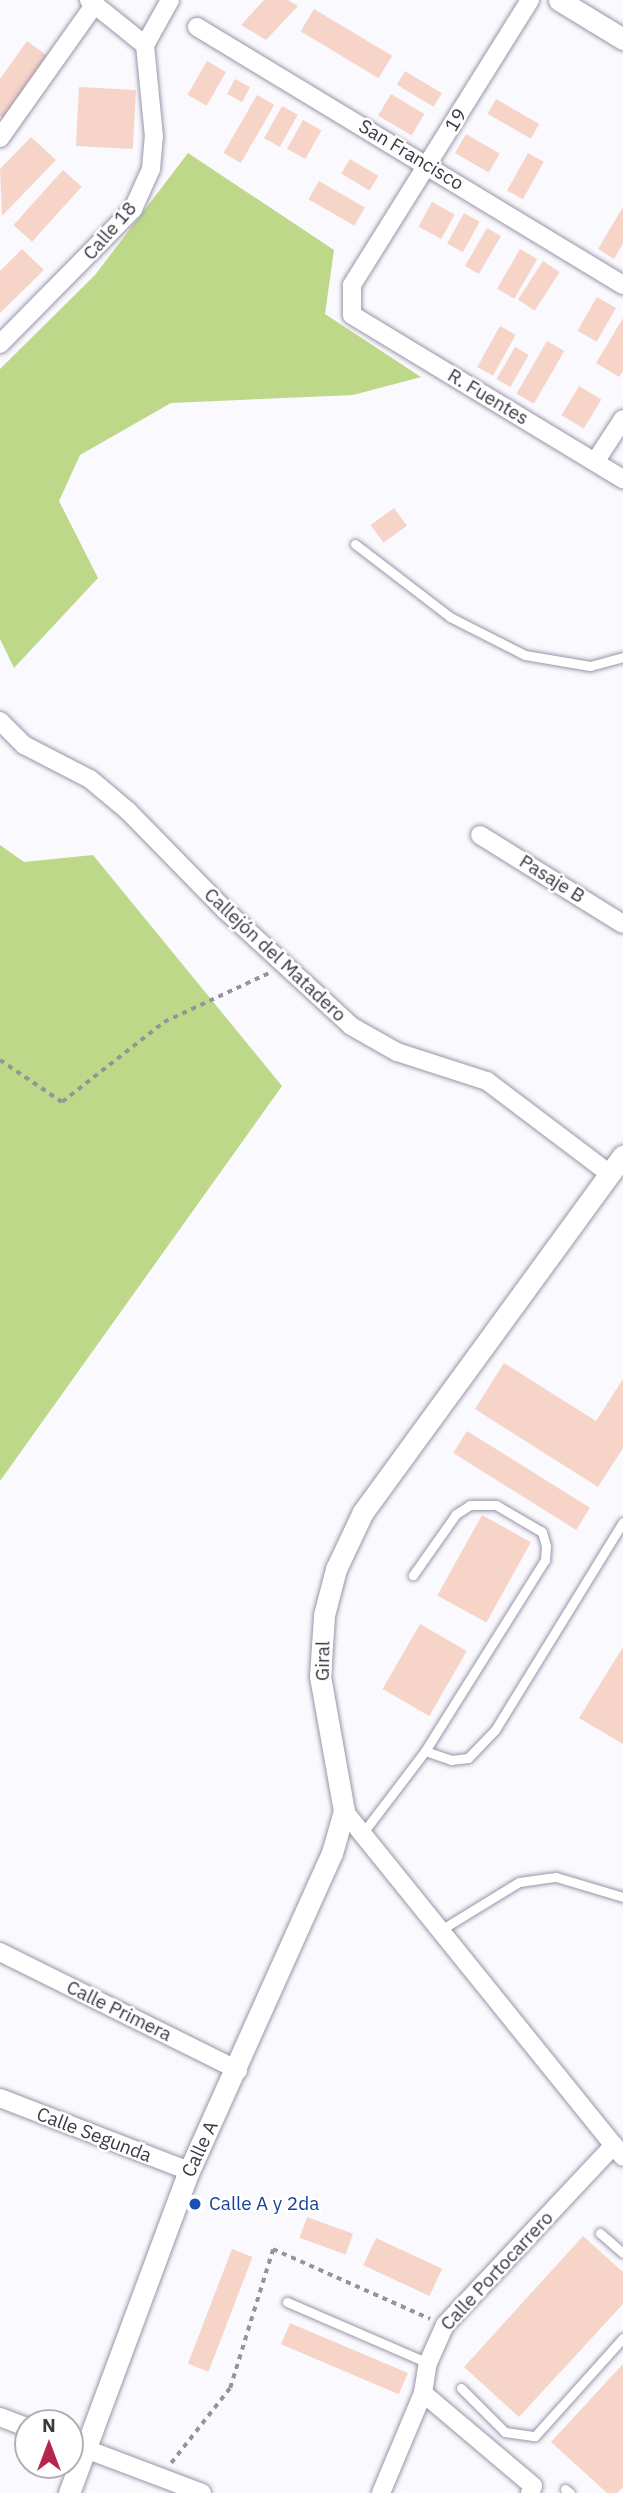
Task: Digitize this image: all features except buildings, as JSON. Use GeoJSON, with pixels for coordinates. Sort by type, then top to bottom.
{"type":"FeatureCollection","features":[{"type":"Feature","properties":{"kind":"street","name":"19"},"geometry":{"type":"LineString","coordinates":[[352,315],[352,285],[530,0]]}},
{"type":"Feature","properties":{"kind":"street"},"geometry":{"type":"LineString","coordinates":[[559,0],[623,39]]}},
{"type":"Feature","properties":{"kind":"street"},"geometry":{"type":"LineString","coordinates":[[0,138],[92,3],[145,45],[168,4]]}},
{"type":"Feature","properties":{"kind":"street","name":"San Francisco"},"geometry":{"type":"LineString","coordinates":[[197,27],[429,165],[623,285]]}},
{"type":"Feature","properties":{"kind":"street","name":"Calle 18"},"geometry":{"type":"LineString","coordinates":[[0,344],[134,209],[151,169],[154,137],[145,45]]}},
{"type":"Feature","properties":{"kind":"street","name":"R. Fuentes"},"geometry":{"type":"LineString","coordinates":[[352,315],[623,479]]}},
{"type":"Feature","properties":{"kind":"street"},"geometry":{"type":"LineString","coordinates":[[595,462],[623,419]]}},
{"type":"Feature","properties":{"kind":"street","name":"Callejón del Matadero"},"geometry":{"type":"LineString","coordinates":[[0,721],[24,745],[90,779],[128,811],[283,966],[351,1026],[397,1052],[487,1081],[610,1174]]}},
{"type":"Feature","properties":{"kind":"street","name":"Pasaje B"},"geometry":{"type":"LineString","coordinates":[[480,835],[623,924]]}},
{"type":"Feature","properties":{"kind":"street","name":"Giral"},"geometry":{"type":"LineString","coordinates":[[618,2151],[344,1811],[320,1676],[324,1615],[336,1569],[363,1512],[623,1156]]}},
{"type":"Feature","properties":{"kind":"street","name":"Calle A"},"geometry":{"type":"LineString","coordinates":[[84,2431],[189,2171],[238,2070],[332,1853],[344,1811]]}},
{"type":"Feature","properties":{"kind":"street","name":"Calle Primera"},"geometry":{"type":"LineString","coordinates":[[0,1952],[238,2070]]}},
{"type":"Feature","properties":{"kind":"street","name":"Calle Segunda"},"geometry":{"type":"LineString","coordinates":[[0,2098],[189,2171]]}},
{"type":"Feature","properties":{"kind":"street","name":"Calle Portocarrero"},"geometry":{"type":"LineString","coordinates":[[381,2493],[423,2393],[428,2363],[444,2325],[618,2151]]}},
{"type":"Feature","properties":{"kind":"street"},"geometry":{"type":"LineString","coordinates":[[423,2393],[533,2486],[530,2493]]}},
{"type":"Feature","properties":{"kind":"street"},"geometry":{"type":"LineString","coordinates":[[84,2448],[202,2493]]}},
{"type":"Feature","properties":{"kind":"lane"},"geometry":{"type":"LineString","coordinates":[[355,544],[450,617],[525,655],[590,666],[623,657]]}},
{"type":"Feature","properties":{"kind":"lane"},"geometry":{"type":"LineString","coordinates":[[362,1834],[425,1751],[545,1560],[546,1546],[542,1532],[496,1504],[470,1504],[456,1514],[413,1575]]}},
{"type":"Feature","properties":{"kind":"lane"},"geometry":{"type":"LineString","coordinates":[[425,1751],[451,1760],[468,1758],[495,1730],[623,1522]]}},
{"type":"Feature","properties":{"kind":"lane"},"geometry":{"type":"LineString","coordinates":[[439,1931],[519,1882],[556,1877],[623,1897]]}},
{"type":"Feature","properties":{"kind":"lane"},"geometry":{"type":"LineString","coordinates":[[600,2233],[623,2253]]}},
{"type":"Feature","properties":{"kind":"lane"},"geometry":{"type":"LineString","coordinates":[[287,2302],[428,2363]]}},
{"type":"Feature","properties":{"kind":"lane"},"geometry":{"type":"LineString","coordinates":[[461,2388],[505,2432],[535,2436],[623,2338]]}},
{"type":"Feature","properties":{"kind":"path"},"geometry":{"type":"LineString","coordinates":[[0,1060],[62,1102],[164,1022],[283,966]]}},
{"type":"Feature","properties":{"kind":"path"},"geometry":{"type":"LineString","coordinates":[[160,2476],[230,2388],[273,2249],[444,2325]]}},
{"type":"Feature","properties":{"kind":"green space"},"geometry":{"type":"Polygon","coordinates":[[[188,153],[334,250],[325,314],[421,377],[353,395],[171,403],[80,455],[59,501],[98,578],[14,668],[0,639],[0,369],[95,275],[188,153]]]}},
{"type":"Feature","properties":{"kind":"green space"},"geometry":{"type":"Polygon","coordinates":[[[0,845],[24,862],[93,855],[282,1086],[0,1481],[0,845]]]}},
{"type":"Feature","properties":{"kind":"place","name":"Calle A y 2da"},"geometry":{"type":"Point","coordinates":[195,2204]}}]}
